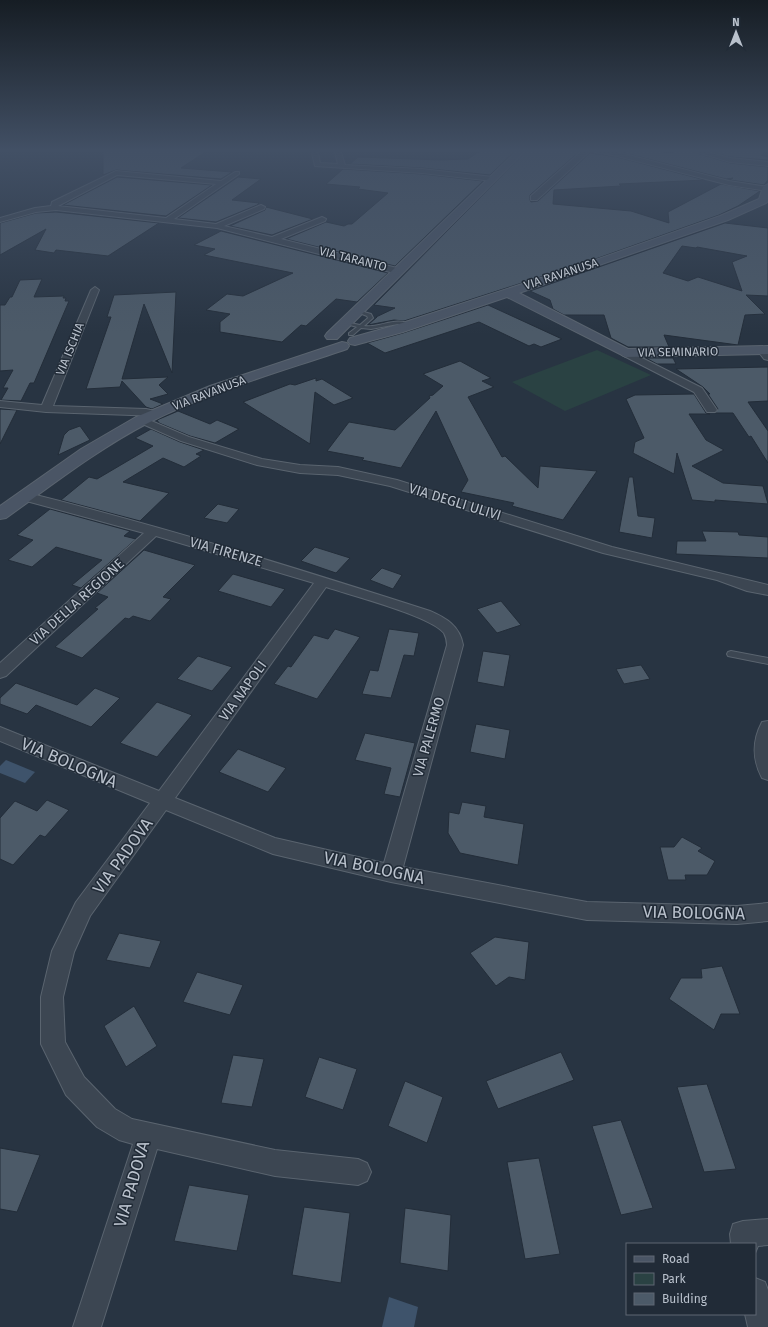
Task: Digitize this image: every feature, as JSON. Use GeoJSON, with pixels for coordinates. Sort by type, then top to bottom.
{"type":"FeatureCollection","features":[{"type":"Feature","properties":{"kind":"main road"},"geometry":{"type":"LineString","coordinates":[[344,339],[346,321],[359,311],[460,211]]}},
{"type":"Feature","properties":{"kind":"main road","name":"VIA RAVANUSA"},"geometry":{"type":"LineString","coordinates":[[0,514],[86,453],[149,417],[183,402],[276,368],[344,339],[398,326],[591,265],[724,218],[737,211]]}},
{"type":"Feature","properties":{"kind":"main road","name":"VIA SEMINARIO"},"geometry":{"type":"LineString","coordinates":[[507,292],[626,353],[766,352]]}},
{"type":"Feature","properties":{"kind":"main road"},"geometry":{"type":"LineString","coordinates":[[344,339],[359,311]]}},
{"type":"Feature","properties":{"kind":"street","name":"VIA TARANTO"},"geometry":{"type":"LineString","coordinates":[[0,220],[32,211]]}},
{"type":"Feature","properties":{"kind":"street","name":"VIA TARANTO"},"geometry":{"type":"LineString","coordinates":[[83,211],[217,226],[398,271]]}},
{"type":"Feature","properties":{"kind":"street"},"geometry":{"type":"LineString","coordinates":[[168,220],[181,211]]}},
{"type":"Feature","properties":{"kind":"street"},"geometry":{"type":"LineString","coordinates":[[217,226],[252,211]]}},
{"type":"Feature","properties":{"kind":"street"},"geometry":{"type":"LineString","coordinates":[[273,240],[322,219]]}},
{"type":"Feature","properties":{"kind":"street","name":"VIA ISCHIA"},"geometry":{"type":"LineString","coordinates":[[46,409],[95,290]]}},
{"type":"Feature","properties":{"kind":"street"},"geometry":{"type":"LineString","coordinates":[[626,353],[698,390],[711,410]]}},
{"type":"Feature","properties":{"kind":"street","name":"VIA DEGLI ULIVI"},"geometry":{"type":"LineString","coordinates":[[0,404],[46,409],[146,412],[149,417],[185,439],[218,450],[261,462],[300,469],[338,471],[393,483],[608,550],[768,590]]}},
{"type":"Feature","properties":{"kind":"street","name":"VIA FIRENZE"},"geometry":{"type":"LineString","coordinates":[[24,496],[154,531],[323,581],[426,614]]}},
{"type":"Feature","properties":{"kind":"street","name":"VIA DELLA REGIONE"},"geometry":{"type":"LineString","coordinates":[[0,672],[154,531]]}},
{"type":"Feature","properties":{"kind":"street","name":"VIA NAPOLI"},"geometry":{"type":"LineString","coordinates":[[163,801],[323,581]]}},
{"type":"Feature","properties":{"kind":"street","name":"VIA PALERMO"},"geometry":{"type":"LineString","coordinates":[[391,873],[455,644],[455,638],[450,630],[440,621],[426,614]]}},
{"type":"Feature","properties":{"kind":"street"},"geometry":{"type":"LineString","coordinates":[[768,727],[764,734],[761,748],[763,760],[768,772]]}},
{"type":"Feature","properties":{"kind":"street","name":"VIA BOLOGNA"},"geometry":{"type":"LineString","coordinates":[[0,734],[272,846],[391,873],[587,911],[737,914],[768,912]]}},
{"type":"Feature","properties":{"kind":"street","name":"VIA PADOVA"},"geometry":{"type":"LineString","coordinates":[[87,1327],[149,1135],[128,1131],[106,1118],[75,1086],[52,1044],[52,998],[63,950],[83,910],[163,801]]}},
{"type":"Feature","properties":{"kind":"street"},"geometry":{"type":"LineString","coordinates":[[149,1135],[275,1163],[358,1172]]}},
{"type":"Feature","properties":{"kind":"street"},"geometry":{"type":"LineString","coordinates":[[745,1243],[743,1234],[768,1232]]}},
{"type":"Feature","properties":{"kind":"street"},"geometry":{"type":"LineString","coordinates":[[756,1297],[762,1327]]}},
{"type":"Feature","properties":{"kind":"lane"},"geometry":{"type":"LineString","coordinates":[[359,311],[369,315],[371,318],[376,319]]}},
{"type":"Feature","properties":{"kind":"lane"},"geometry":{"type":"LineString","coordinates":[[344,339],[371,318]]}},
{"type":"Feature","properties":{"kind":"lane"},"geometry":{"type":"LineString","coordinates":[[382,321],[398,326]]}},
{"type":"Feature","properties":{"kind":"lane"},"geometry":{"type":"LineString","coordinates":[[731,654],[768,661]]}},
{"type":"Feature","properties":{"kind":"green space"},"geometry":{"type":"Polygon","coordinates":[[[597,350],[651,375],[565,411],[512,382],[597,350]]]}},
{"type":"Feature","properties":{"kind":"water"},"geometry":{"type":"Polygon","coordinates":[[[6,760],[35,772],[25,783],[0,773],[0,766],[6,760]]]}},
{"type":"Feature","properties":{"kind":"water"},"geometry":{"type":"Polygon","coordinates":[[[389,1297],[418,1307],[414,1327],[382,1327],[389,1297]]]}},
{"type":"Feature","properties":{"kind":"building"},"geometry":{"type":"Polygon","coordinates":[[[118,211],[174,211],[166,216],[118,211]]]}},
{"type":"Feature","properties":{"kind":"building"},"geometry":{"type":"Polygon","coordinates":[[[188,211],[243,211],[216,222],[178,218],[188,211]]]}},
{"type":"Feature","properties":{"kind":"building"},"geometry":{"type":"Polygon","coordinates":[[[263,211],[281,211],[313,219],[272,235],[230,226],[263,211]]]}},
{"type":"Feature","properties":{"kind":"building"},"geometry":{"type":"Polygon","coordinates":[[[367,211],[452,211],[395,266],[286,239],[326,222],[344,226],[352,224],[367,211]]]}},
{"type":"Feature","properties":{"kind":"building"},"geometry":{"type":"Polygon","coordinates":[[[467,211],[630,211],[669,223],[668,212],[670,211],[728,211],[587,262],[404,321],[394,320],[368,325],[376,317],[395,308],[374,305],[467,211]]]}},
{"type":"Feature","properties":{"kind":"building"},"geometry":{"type":"Polygon","coordinates":[[[56,212],[159,223],[108,256],[56,250],[54,253],[35,250],[46,229],[0,255],[0,223],[36,213],[56,212]]]}},
{"type":"Feature","properties":{"kind":"building"},"geometry":{"type":"Polygon","coordinates":[[[725,223],[768,228],[768,296],[746,295],[765,314],[745,315],[738,345],[664,335],[669,347],[628,347],[611,338],[604,315],[564,315],[553,309],[550,300],[530,291],[725,223]],[[682,246],[663,273],[688,281],[698,277],[742,291],[732,262],[747,256],[682,246]]]}},
{"type":"Feature","properties":{"kind":"building"},"geometry":{"type":"Polygon","coordinates":[[[221,231],[388,273],[357,302],[336,299],[306,326],[301,325],[282,342],[220,332],[220,322],[230,314],[206,310],[227,294],[243,296],[293,273],[204,255],[215,249],[194,245],[221,231]]]}},
{"type":"Feature","properties":{"kind":"building"},"geometry":{"type":"Polygon","coordinates":[[[42,279],[34,297],[64,296],[63,298],[66,298],[65,301],[69,301],[34,383],[30,383],[21,401],[1,400],[8,388],[3,388],[13,370],[0,371],[0,305],[5,305],[10,297],[12,297],[20,280],[42,279]]]}},
{"type":"Feature","properties":{"kind":"building"},"geometry":{"type":"Polygon","coordinates":[[[176,292],[172,373],[144,304],[122,379],[168,377],[159,385],[168,394],[150,399],[163,404],[152,409],[146,407],[122,381],[120,387],[86,389],[111,317],[107,317],[114,295],[176,292]]]}},
{"type":"Feature","properties":{"kind":"building"},"geometry":{"type":"Polygon","coordinates":[[[488,305],[562,339],[541,347],[534,344],[529,346],[479,322],[385,353],[367,343],[403,333],[488,305]]]}},
{"type":"Feature","properties":{"kind":"building"},"geometry":{"type":"Polygon","coordinates":[[[646,358],[673,358],[676,364],[657,364],[646,358]]]}},
{"type":"Feature","properties":{"kind":"building"},"geometry":{"type":"Polygon","coordinates":[[[460,361],[491,378],[482,381],[494,387],[468,397],[502,457],[505,456],[538,488],[540,466],[597,471],[563,520],[512,506],[514,503],[461,492],[468,480],[436,411],[401,468],[362,460],[364,458],[327,451],[349,422],[395,430],[430,398],[429,396],[433,395],[443,386],[423,374],[460,361]]]}},
{"type":"Feature","properties":{"kind":"building"},"geometry":{"type":"Polygon","coordinates":[[[768,367],[768,401],[748,402],[768,431],[768,463],[751,436],[749,437],[733,413],[715,413],[718,409],[708,394],[710,394],[703,387],[676,369],[768,367]]]}},
{"type":"Feature","properties":{"kind":"building"},"geometry":{"type":"Polygon","coordinates":[[[316,378],[316,381],[322,379],[353,398],[334,405],[315,392],[310,444],[243,402],[290,384],[295,385],[316,378]]]}},
{"type":"Feature","properties":{"kind":"building"},"geometry":{"type":"Polygon","coordinates":[[[694,394],[706,413],[710,414],[689,414],[706,440],[724,450],[692,466],[723,483],[763,486],[768,504],[715,500],[715,502],[692,500],[677,453],[674,474],[633,453],[635,442],[644,438],[626,399],[635,395],[694,394]]]}},
{"type":"Feature","properties":{"kind":"building"},"geometry":{"type":"Polygon","coordinates":[[[0,409],[17,410],[0,444],[0,409]]]}},
{"type":"Feature","properties":{"kind":"building"},"geometry":{"type":"Polygon","coordinates":[[[178,411],[210,424],[217,420],[239,429],[215,443],[190,436],[159,423],[157,420],[178,411]]]}},
{"type":"Feature","properties":{"kind":"building"},"geometry":{"type":"Polygon","coordinates":[[[80,426],[90,440],[58,455],[64,435],[69,430],[80,426]]]}},
{"type":"Feature","properties":{"kind":"building"},"geometry":{"type":"Polygon","coordinates":[[[151,429],[180,442],[204,450],[196,454],[201,456],[184,467],[163,458],[123,482],[169,493],[140,521],[61,500],[89,477],[97,479],[153,446],[135,438],[151,429]]]}},
{"type":"Feature","properties":{"kind":"building"},"geometry":{"type":"Polygon","coordinates":[[[629,477],[633,477],[638,516],[655,518],[652,538],[619,532],[629,477]]]}},
{"type":"Feature","properties":{"kind":"building"},"geometry":{"type":"Polygon","coordinates":[[[218,504],[239,509],[227,523],[204,518],[218,504]]]}},
{"type":"Feature","properties":{"kind":"building"},"geometry":{"type":"Polygon","coordinates":[[[50,509],[130,531],[124,536],[136,539],[81,588],[72,585],[102,560],[56,547],[32,567],[8,560],[33,540],[17,535],[50,509]]]}},
{"type":"Feature","properties":{"kind":"building"},"geometry":{"type":"Polygon","coordinates":[[[702,531],[738,532],[739,535],[768,537],[768,558],[676,554],[677,541],[706,541],[702,531]]]}},
{"type":"Feature","properties":{"kind":"building"},"geometry":{"type":"Polygon","coordinates":[[[315,547],[350,558],[336,573],[301,561],[315,547]]]}},
{"type":"Feature","properties":{"kind":"building"},"geometry":{"type":"Polygon","coordinates":[[[144,550],[195,565],[163,597],[171,599],[150,621],[133,616],[129,619],[125,618],[82,658],[55,647],[98,609],[95,608],[108,597],[97,593],[144,550]]]}},
{"type":"Feature","properties":{"kind":"building"},"geometry":{"type":"Polygon","coordinates":[[[382,568],[402,575],[393,589],[370,580],[382,568]]]}},
{"type":"Feature","properties":{"kind":"building"},"geometry":{"type":"Polygon","coordinates":[[[233,574],[285,589],[271,607],[218,591],[233,574]]]}},
{"type":"Feature","properties":{"kind":"building"},"geometry":{"type":"Polygon","coordinates":[[[501,601],[521,625],[497,633],[477,609],[501,601]]]}},
{"type":"Feature","properties":{"kind":"building"},"geometry":{"type":"Polygon","coordinates":[[[335,629],[360,637],[317,699],[274,684],[288,666],[291,667],[314,635],[328,639],[335,629]]]}},
{"type":"Feature","properties":{"kind":"building"},"geometry":{"type":"Polygon","coordinates":[[[389,629],[419,633],[414,656],[404,655],[391,698],[362,694],[370,670],[378,671],[389,629]]]}},
{"type":"Feature","properties":{"kind":"building"},"geometry":{"type":"Polygon","coordinates":[[[483,651],[510,655],[504,687],[477,682],[483,651]]]}},
{"type":"Feature","properties":{"kind":"building"},"geometry":{"type":"Polygon","coordinates":[[[198,656],[232,667],[212,691],[177,679],[198,656]]]}},
{"type":"Feature","properties":{"kind":"building"},"geometry":{"type":"Polygon","coordinates":[[[641,665],[650,679],[624,684],[616,669],[641,665]]]}},
{"type":"Feature","properties":{"kind":"building"},"geometry":{"type":"Polygon","coordinates":[[[16,683],[77,705],[95,688],[120,698],[91,727],[36,705],[27,714],[0,704],[0,698],[16,683]]]}},
{"type":"Feature","properties":{"kind":"building"},"geometry":{"type":"Polygon","coordinates":[[[157,702],[192,715],[157,757],[120,743],[157,702]]]}},
{"type":"Feature","properties":{"kind":"building"},"geometry":{"type":"Polygon","coordinates":[[[476,724],[510,730],[505,759],[470,752],[476,724]]]}},
{"type":"Feature","properties":{"kind":"building"},"geometry":{"type":"Polygon","coordinates":[[[365,733],[415,743],[400,797],[384,794],[391,768],[355,760],[365,733]]]}},
{"type":"Feature","properties":{"kind":"building"},"geometry":{"type":"Polygon","coordinates":[[[238,749],[286,768],[268,792],[219,772],[238,749]]]}},
{"type":"Feature","properties":{"kind":"building"},"geometry":{"type":"Polygon","coordinates":[[[47,800],[69,810],[45,837],[40,835],[13,865],[0,859],[0,818],[15,801],[37,811],[47,800]]]}},
{"type":"Feature","properties":{"kind":"building"},"geometry":{"type":"Polygon","coordinates":[[[462,802],[486,806],[484,817],[524,824],[518,865],[460,853],[448,833],[449,812],[459,814],[462,802]]]}},
{"type":"Feature","properties":{"kind":"building"},"geometry":{"type":"Polygon","coordinates":[[[682,837],[702,848],[698,851],[715,861],[707,875],[685,875],[686,880],[668,880],[660,847],[674,847],[682,837]]]}},
{"type":"Feature","properties":{"kind":"building"},"geometry":{"type":"Polygon","coordinates":[[[119,933],[161,941],[150,968],[106,960],[119,933]]]}},
{"type":"Feature","properties":{"kind":"building"},"geometry":{"type":"Polygon","coordinates":[[[495,937],[529,942],[525,980],[509,977],[496,986],[470,953],[495,937]]]}},
{"type":"Feature","properties":{"kind":"building"},"geometry":{"type":"Polygon","coordinates":[[[722,966],[740,1014],[721,1014],[714,1030],[669,999],[681,978],[702,978],[701,969],[722,966]]]}},
{"type":"Feature","properties":{"kind":"building"},"geometry":{"type":"Polygon","coordinates":[[[197,972],[243,985],[230,1015],[183,1002],[197,972]]]}},
{"type":"Feature","properties":{"kind":"building"},"geometry":{"type":"Polygon","coordinates":[[[134,1006],[157,1046],[126,1067],[104,1026],[134,1006]]]}},
{"type":"Feature","properties":{"kind":"building"},"geometry":{"type":"Polygon","coordinates":[[[561,1052],[574,1080],[498,1109],[486,1081],[561,1052]]]}},
{"type":"Feature","properties":{"kind":"building"},"geometry":{"type":"Polygon","coordinates":[[[233,1055],[264,1059],[252,1107],[221,1103],[233,1055]]]}},
{"type":"Feature","properties":{"kind":"building"},"geometry":{"type":"Polygon","coordinates":[[[319,1057],[357,1069],[343,1110],[305,1097],[319,1057]]]}},
{"type":"Feature","properties":{"kind":"building"},"geometry":{"type":"Polygon","coordinates":[[[405,1081],[443,1097],[427,1143],[388,1126],[405,1081]]]}},
{"type":"Feature","properties":{"kind":"building"},"geometry":{"type":"Polygon","coordinates":[[[707,1084],[736,1169],[704,1172],[677,1087],[707,1084]]]}},
{"type":"Feature","properties":{"kind":"building"},"geometry":{"type":"Polygon","coordinates":[[[621,1120],[653,1208],[621,1215],[592,1126],[621,1120]]]}},
{"type":"Feature","properties":{"kind":"building"},"geometry":{"type":"Polygon","coordinates":[[[0,1148],[40,1155],[17,1212],[0,1209],[0,1148]]]}},
{"type":"Feature","properties":{"kind":"building"},"geometry":{"type":"Polygon","coordinates":[[[539,1158],[560,1254],[525,1259],[507,1162],[539,1158]]]}},
{"type":"Feature","properties":{"kind":"building"},"geometry":{"type":"Polygon","coordinates":[[[189,1185],[249,1195],[237,1251],[174,1241],[189,1185]]]}},
{"type":"Feature","properties":{"kind":"building"},"geometry":{"type":"Polygon","coordinates":[[[304,1207],[350,1213],[341,1283],[292,1275],[304,1207]]]}},
{"type":"Feature","properties":{"kind":"building"},"geometry":{"type":"Polygon","coordinates":[[[405,1208],[451,1215],[448,1271],[400,1263],[405,1208]]]}}]}
